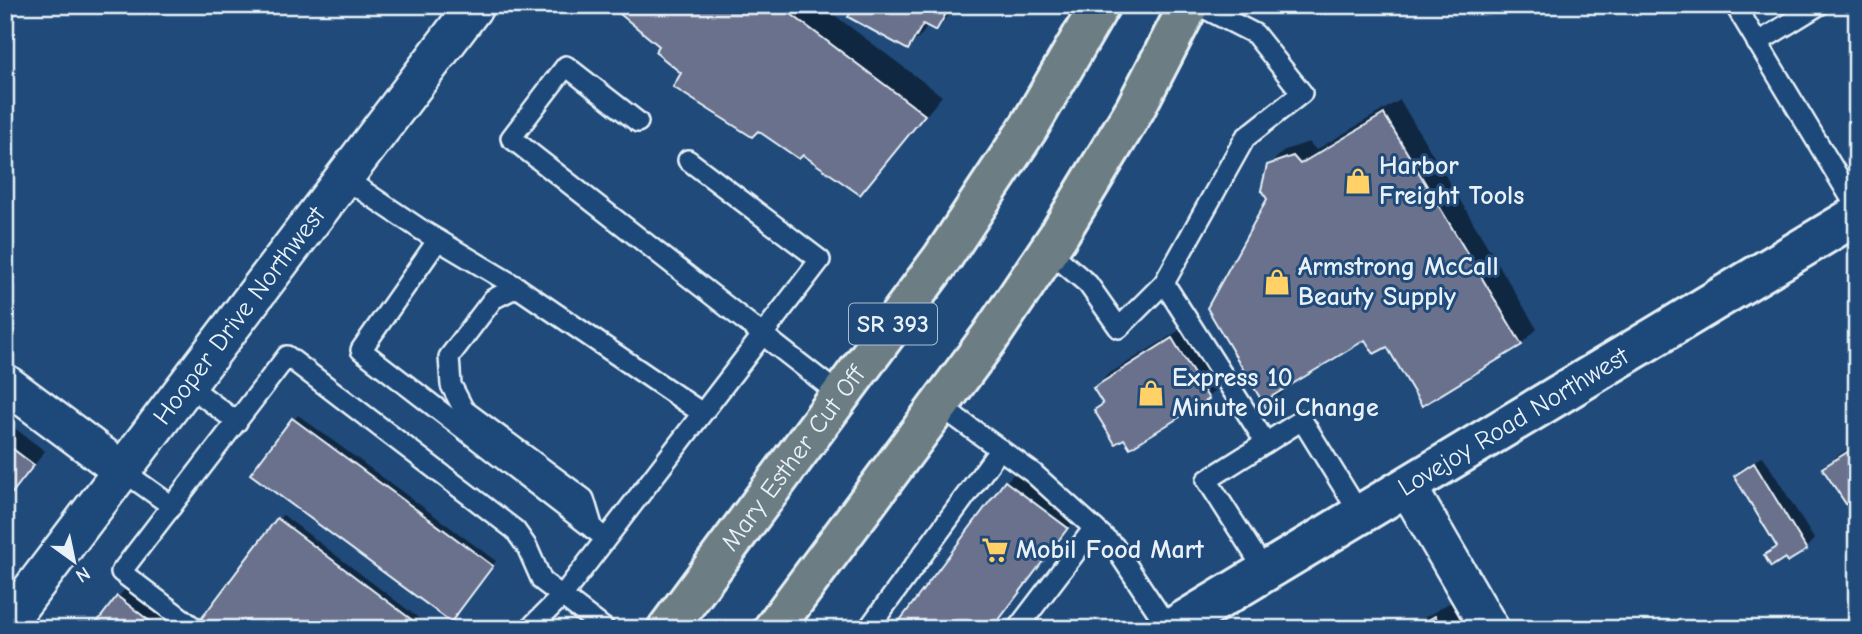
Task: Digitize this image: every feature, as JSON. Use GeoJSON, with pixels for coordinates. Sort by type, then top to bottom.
{"type":"FeatureCollection","features":[{"type":"Feature","properties":{"kind":"main road","name":"Mary Esther Cut Off"},"geometry":{"type":"LineString","coordinates":[[667,629],[943,257],[1029,127],[1100,5]]}},
{"type":"Feature","properties":{"kind":"main road","name":"SR 393"},"geometry":{"type":"LineString","coordinates":[[779,627],[990,337],[1048,250],[1135,109],[1189,5]]}},
{"type":"Feature","properties":{"kind":"street","name":"Hooper Drive Northwest"},"geometry":{"type":"LineString","coordinates":[[5,625],[475,5]]}},
{"type":"Feature","properties":{"kind":"street","name":"Lovejoy Road Northwest"},"geometry":{"type":"LineString","coordinates":[[1170,629],[1857,215]]}},
{"type":"Feature","properties":{"kind":"street"},"geometry":{"type":"LineString","coordinates":[[5,383],[123,471]]}},
{"type":"Feature","properties":{"kind":"street"},"geometry":{"type":"LineString","coordinates":[[1407,486],[1490,629]]}},
{"type":"Feature","properties":{"kind":"lane"},"geometry":{"type":"LineString","coordinates":[[1048,250],[1088,284],[1119,328],[1164,283],[1245,138],[1302,93],[1255,34],[1198,5]]}},
{"type":"Feature","properties":{"kind":"lane"},"geometry":{"type":"LineString","coordinates":[[1735,5],[1857,208]]}},
{"type":"Feature","properties":{"kind":"lane"},"geometry":{"type":"LineString","coordinates":[[1757,43],[1819,5]]}},
{"type":"Feature","properties":{"kind":"lane"},"geometry":{"type":"LineString","coordinates":[[638,122],[566,66],[511,138],[840,395]]}},
{"type":"Feature","properties":{"kind":"lane"},"geometry":{"type":"LineString","coordinates":[[529,629],[562,596],[599,534],[702,413],[820,260],[688,160]]}},
{"type":"Feature","properties":{"kind":"lane"},"geometry":{"type":"LineString","coordinates":[[344,178],[438,240],[517,287],[702,413]]}},
{"type":"Feature","properties":{"kind":"lane"},"geometry":{"type":"LineString","coordinates":[[438,240],[361,350],[599,534]]}},
{"type":"Feature","properties":{"kind":"lane"},"geometry":{"type":"LineString","coordinates":[[1164,283],[1266,443]]}},
{"type":"Feature","properties":{"kind":"lane"},"geometry":{"type":"LineString","coordinates":[[517,287],[493,299],[449,357],[451,384],[464,410],[584,499],[599,534]]}},
{"type":"Feature","properties":{"kind":"lane"},"geometry":{"type":"LineString","coordinates":[[196,629],[121,572],[287,356],[515,530],[527,547],[542,581],[605,629]]}},
{"type":"Feature","properties":{"kind":"lane"},"geometry":{"type":"LineString","coordinates":[[188,384],[237,422]]}},
{"type":"Feature","properties":{"kind":"lane"},"geometry":{"type":"LineString","coordinates":[[939,405],[1033,472],[1114,546],[1170,629]]}},
{"type":"Feature","properties":{"kind":"lane"},"geometry":{"type":"LineString","coordinates":[[1265,571],[1207,480],[1302,421],[1360,514]]}},
{"type":"Feature","properties":{"kind":"lane"},"geometry":{"type":"LineString","coordinates":[[870,628],[1000,449]]}},
{"type":"Feature","properties":{"kind":"lane"},"geometry":{"type":"LineString","coordinates":[[123,471],[172,506]]}},
{"type":"Feature","properties":{"kind":"lane"},"geometry":{"type":"LineString","coordinates":[[1017,629],[1094,528]]}},
{"type":"Feature","properties":{"kind":"building"},"geometry":{"type":"Polygon","coordinates":[[[609,5],[779,5],[925,115],[860,195],[803,155],[799,159],[758,131],[752,137],[673,87],[681,73],[655,52],[659,46],[609,5]]]}},
{"type":"Feature","properties":{"kind":"building"},"geometry":{"type":"Polygon","coordinates":[[[855,5],[951,5],[936,31],[923,24],[908,50],[848,17],[855,5]]]}},
{"type":"Feature","properties":{"kind":"building"},"geometry":{"type":"Polygon","coordinates":[[[1384,114],[1522,345],[1422,406],[1387,347],[1374,354],[1365,340],[1271,397],[1275,403],[1266,408],[1207,308],[1267,199],[1261,190],[1267,165],[1293,156],[1300,164],[1384,114]]]}},
{"type":"Feature","properties":{"kind":"building","name":"Express 10 Minute Oil Change"},"geometry":{"type":"Polygon","coordinates":[[[1172,338],[1209,399],[1130,448],[1124,439],[1115,444],[1094,410],[1103,404],[1093,388],[1172,338]]]}},
{"type":"Feature","properties":{"kind":"building"},"geometry":{"type":"Polygon","coordinates":[[[292,418],[493,566],[451,622],[250,474],[292,418]]]}},
{"type":"Feature","properties":{"kind":"building"},"geometry":{"type":"Polygon","coordinates":[[[5,443],[34,465],[5,502],[5,443]]]}},
{"type":"Feature","properties":{"kind":"building"},"geometry":{"type":"Polygon","coordinates":[[[1857,446],[1857,501],[1848,507],[1822,468],[1857,446]]]}},
{"type":"Feature","properties":{"kind":"building"},"geometry":{"type":"Polygon","coordinates":[[[1754,463],[1807,550],[1787,562],[1785,558],[1771,567],[1764,555],[1777,547],[1734,476],[1754,463]]]}},
{"type":"Feature","properties":{"kind":"building"},"geometry":{"type":"Polygon","coordinates":[[[1005,481],[1068,528],[992,629],[895,627],[1005,481]]]}},
{"type":"Feature","properties":{"kind":"building"},"geometry":{"type":"Polygon","coordinates":[[[277,518],[424,629],[213,629],[201,619],[277,518]]]}},
{"type":"Feature","properties":{"kind":"building"},"geometry":{"type":"Polygon","coordinates":[[[117,596],[160,629],[92,629],[117,596]]]}},
{"type":"Feature","properties":{"kind":"building"},"geometry":{"type":"Polygon","coordinates":[[[1435,616],[1443,629],[1413,629],[1435,616]]]}},
{"type":"Feature","properties":{"kind":"place","name":"Harbor Freight Tools"},"geometry":{"type":"Point","coordinates":[1358,181]}},
{"type":"Feature","properties":{"kind":"place","name":"Armstrong McCall Beauty Supply"},"geometry":{"type":"Point","coordinates":[1277,282]}},
{"type":"Feature","properties":{"kind":"place","name":"Express 10 Minute Oil Change"},"geometry":{"type":"Point","coordinates":[1151,393]}},
{"type":"Feature","properties":{"kind":"place","name":"Mobil Food Mart"},"geometry":{"type":"Point","coordinates":[995,550]}}]}
